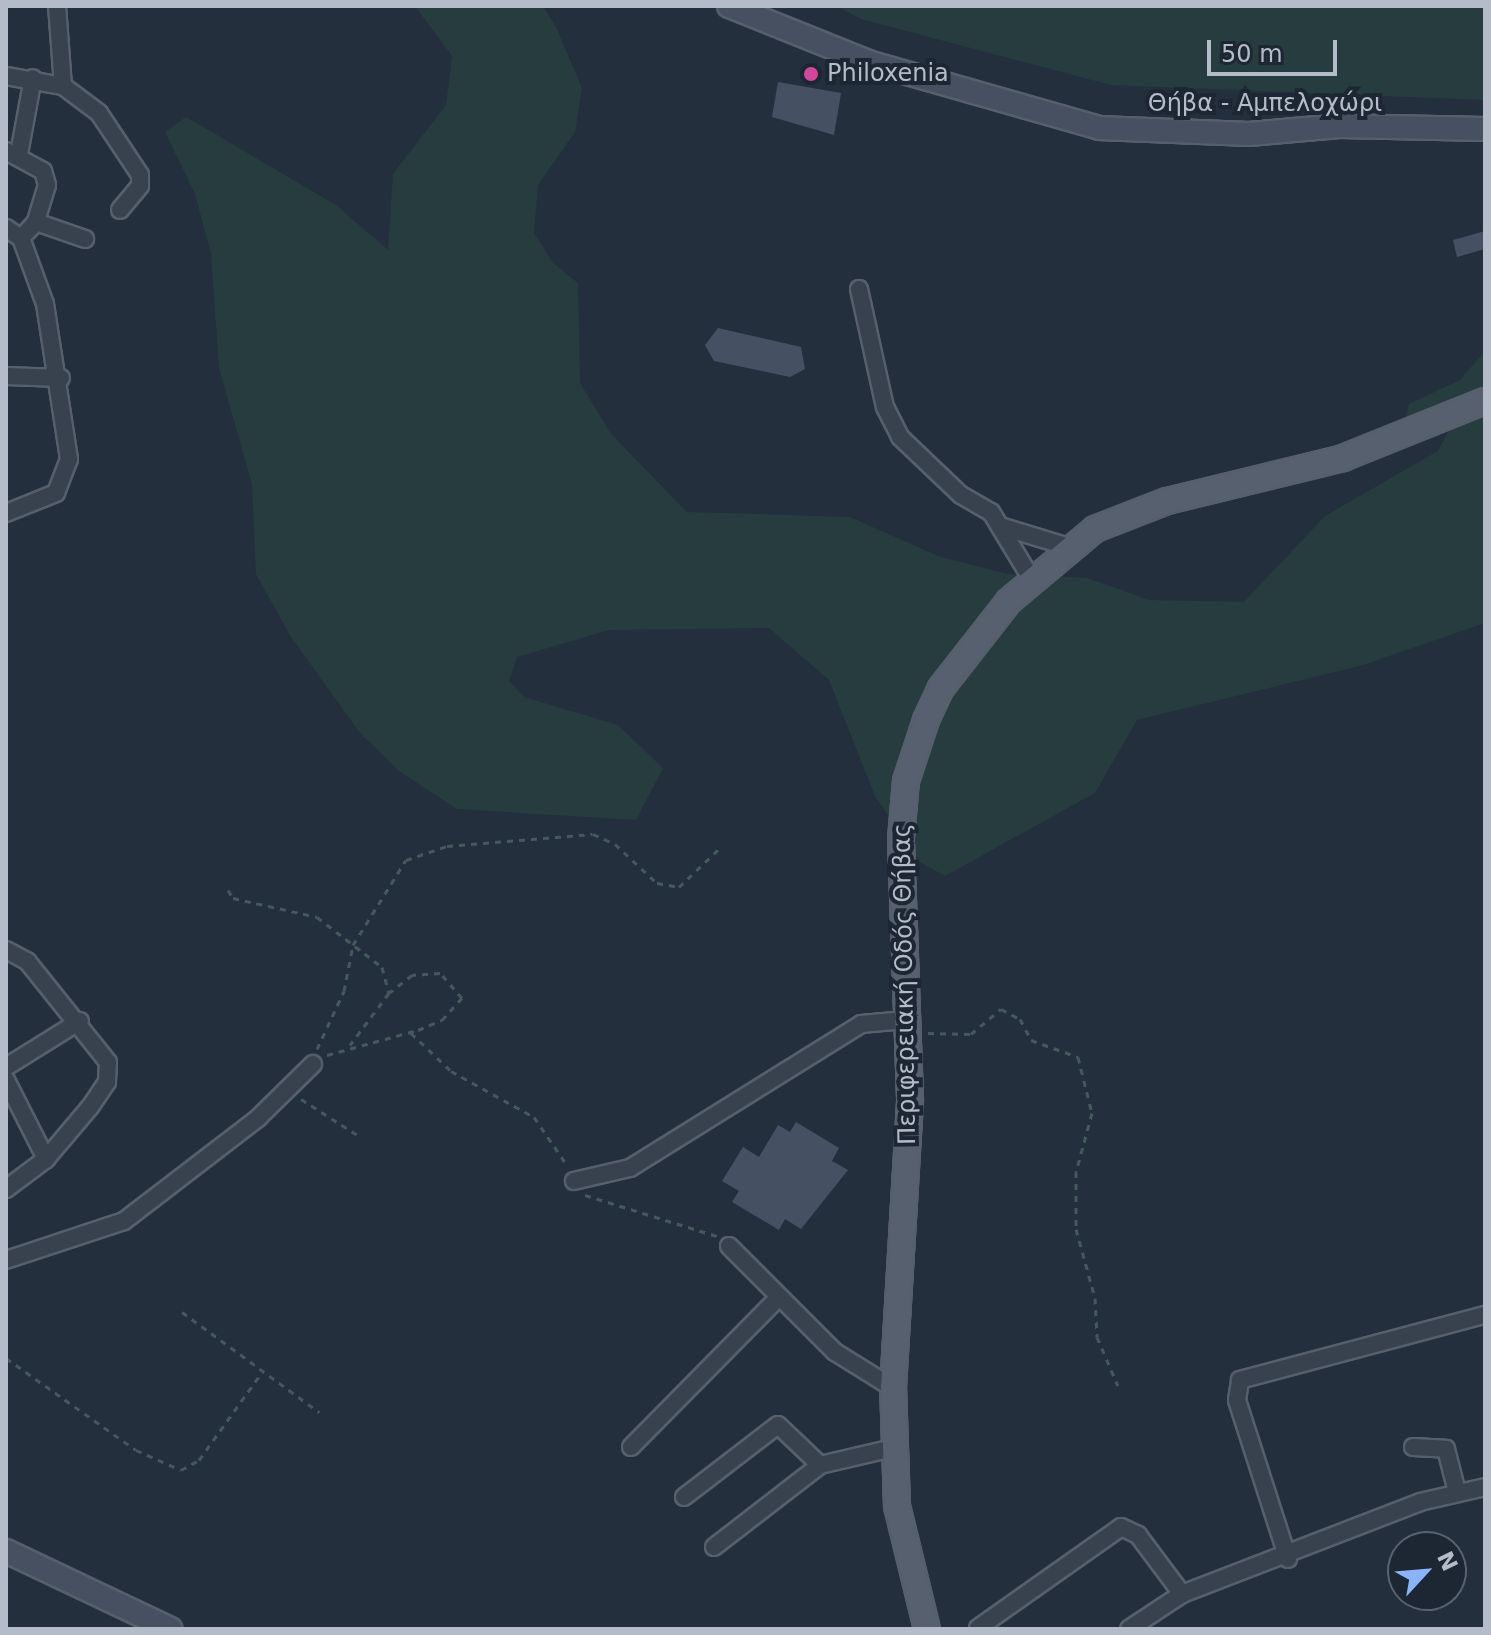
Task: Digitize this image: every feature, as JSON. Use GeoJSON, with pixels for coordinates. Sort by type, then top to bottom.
{"type":"FeatureCollection","features":[{"type":"Feature","properties":{"kind":"main road","name":"Περιφερειακή Οδός Θήβας"},"geometry":{"type":"LineString","coordinates":[[927,1629],[905,1551],[893,1448],[893,1388],[910,1098],[901,838],[914,749],[941,688],[1031,578],[1066,546],[1133,512],[1343,458],[1485,401]]}},
{"type":"Feature","properties":{"kind":"street"},"geometry":{"type":"LineString","coordinates":[[57,6],[63,86]]}},
{"type":"Feature","properties":{"kind":"street","name":"Θήβα - Αμπελοχώρι"},"geometry":{"type":"LineString","coordinates":[[729,6],[868,62],[1099,128],[1233,134],[1340,126],[1485,129]]}},
{"type":"Feature","properties":{"kind":"street"},"geometry":{"type":"LineString","coordinates":[[6,76],[33,78],[63,86],[99,113],[132,157],[140,186],[120,210]]}},
{"type":"Feature","properties":{"kind":"street"},"geometry":{"type":"LineString","coordinates":[[21,238],[36,222],[47,185],[43,171],[12,153],[33,78]]}},
{"type":"Feature","properties":{"kind":"street"},"geometry":{"type":"LineString","coordinates":[[36,222],[85,239]]}},
{"type":"Feature","properties":{"kind":"street"},"geometry":{"type":"LineString","coordinates":[[6,228],[21,238],[61,378],[66,480],[56,493],[6,513]]}},
{"type":"Feature","properties":{"kind":"street"},"geometry":{"type":"LineString","coordinates":[[859,289],[885,407],[900,437],[1001,526],[1031,578]]}},
{"type":"Feature","properties":{"kind":"street"},"geometry":{"type":"LineString","coordinates":[[6,376],[61,378]]}},
{"type":"Feature","properties":{"kind":"street"},"geometry":{"type":"LineString","coordinates":[[1001,526],[1066,546]]}},
{"type":"Feature","properties":{"kind":"street"},"geometry":{"type":"LineString","coordinates":[[6,950],[27,961],[80,1021],[108,1062],[107,1082],[46,1159],[6,1189]]}},
{"type":"Feature","properties":{"kind":"street"},"geometry":{"type":"LineString","coordinates":[[6,1067],[80,1021]]}},
{"type":"Feature","properties":{"kind":"street"},"geometry":{"type":"LineString","coordinates":[[574,1181],[630,1168],[852,1028],[906,1026]]}},
{"type":"Feature","properties":{"kind":"street"},"geometry":{"type":"LineString","coordinates":[[6,1260],[124,1221],[286,1091],[313,1064]]}},
{"type":"Feature","properties":{"kind":"street"},"geometry":{"type":"LineString","coordinates":[[6,1080],[46,1159]]}},
{"type":"Feature","properties":{"kind":"street"},"geometry":{"type":"LineString","coordinates":[[729,1246],[835,1352],[893,1388]]}},
{"type":"Feature","properties":{"kind":"street"},"geometry":{"type":"LineString","coordinates":[[631,1447],[779,1297]]}},
{"type":"Feature","properties":{"kind":"street"},"geometry":{"type":"LineString","coordinates":[[1288,1559],[1237,1400],[1240,1380],[1485,1315]]}},
{"type":"Feature","properties":{"kind":"street"},"geometry":{"type":"LineString","coordinates":[[684,1497],[778,1425],[820,1465]]}},
{"type":"Feature","properties":{"kind":"street"},"geometry":{"type":"LineString","coordinates":[[1413,1447],[1446,1449],[1457,1492]]}},
{"type":"Feature","properties":{"kind":"street"},"geometry":{"type":"LineString","coordinates":[[714,1547],[820,1465],[893,1448]]}},
{"type":"Feature","properties":{"kind":"street"},"geometry":{"type":"LineString","coordinates":[[1129,1629],[1182,1594],[1288,1559],[1457,1492],[1485,1487]]}},
{"type":"Feature","properties":{"kind":"street"},"geometry":{"type":"LineString","coordinates":[[978,1628],[1121,1527],[1138,1535],[1182,1594]]}},
{"type":"Feature","properties":{"kind":"street"},"geometry":{"type":"LineString","coordinates":[[6,1551],[170,1629]]}},
{"type":"Feature","properties":{"kind":"path"},"geometry":{"type":"LineString","coordinates":[[313,1064],[344,991],[353,945],[396,868],[447,846],[593,834],[669,887],[679,887],[720,848]]}},
{"type":"Feature","properties":{"kind":"path"},"geometry":{"type":"LineString","coordinates":[[228,890],[233,898],[317,917],[382,967],[389,993]]}},
{"type":"Feature","properties":{"kind":"path"},"geometry":{"type":"LineString","coordinates":[[313,1064],[350,1045],[411,1033],[456,1008],[458,987],[440,973],[425,973],[389,993],[350,1045]]}},
{"type":"Feature","properties":{"kind":"path"},"geometry":{"type":"LineString","coordinates":[[906,1026],[971,1034],[991,1015],[1012,1011],[1031,1040],[1078,1057],[1090,1092],[1086,1140],[1076,1172],[1076,1229],[1095,1298],[1097,1337],[1118,1386]]}},
{"type":"Feature","properties":{"kind":"path"},"geometry":{"type":"LineString","coordinates":[[411,1033],[451,1071],[534,1117],[574,1181],[601,1204],[672,1216],[729,1246]]}},
{"type":"Feature","properties":{"kind":"path"},"geometry":{"type":"LineString","coordinates":[[286,1091],[362,1138]]}},
{"type":"Feature","properties":{"kind":"path"},"geometry":{"type":"LineString","coordinates":[[182,1312],[319,1412]]}},
{"type":"Feature","properties":{"kind":"path"},"geometry":{"type":"LineString","coordinates":[[6,1358],[136,1450],[181,1470],[215,1440],[263,1371]]}},
{"type":"Feature","properties":{"kind":"green space"},"geometry":{"type":"Polygon","coordinates":[[[415,6],[543,6],[556,27],[582,88],[575,132],[538,185],[534,233],[553,263],[578,283],[580,383],[611,434],[687,512],[850,517],[938,556],[1007,574],[1087,578],[1149,600],[1244,602],[1325,516],[1438,451],[1450,428],[1485,411],[1485,623],[1363,665],[1137,720],[1095,793],[945,876],[920,862],[875,796],[829,680],[769,628],[609,630],[517,657],[509,681],[524,697],[618,725],[663,768],[636,820],[457,809],[399,771],[360,733],[291,637],[256,574],[252,484],[219,368],[211,254],[195,194],[165,132],[186,117],[336,205],[388,250],[393,174],[446,105],[452,56],[415,6]]]}},
{"type":"Feature","properties":{"kind":"green space"},"geometry":{"type":"Polygon","coordinates":[[[836,6],[1485,6],[1485,100],[1111,85],[861,19],[836,6]]]}},
{"type":"Feature","properties":{"kind":"green space"},"geometry":{"type":"Polygon","coordinates":[[[1485,351],[1485,387],[1406,418],[1409,404],[1460,380],[1485,351]]]}},
{"type":"Feature","properties":{"kind":"building"},"geometry":{"type":"Polygon","coordinates":[[[778,82],[841,93],[834,135],[772,117],[778,82]]]}},
{"type":"Feature","properties":{"kind":"building"},"geometry":{"type":"Polygon","coordinates":[[[1485,231],[1485,249],[1457,257],[1453,240],[1485,231]]]}},
{"type":"Feature","properties":{"kind":"building"},"geometry":{"type":"Polygon","coordinates":[[[718,328],[801,347],[805,369],[790,377],[714,361],[705,345],[718,328]]]}},
{"type":"Feature","properties":{"kind":"building"},"geometry":{"type":"Polygon","coordinates":[[[796,1122],[839,1148],[832,1161],[848,1170],[801,1229],[785,1219],[779,1230],[732,1202],[739,1191],[722,1181],[743,1147],[759,1157],[778,1125],[790,1132],[796,1122]]]}},
{"type":"Feature","properties":{"kind":"place","name":"Philoxenia"},"geometry":{"type":"Point","coordinates":[811,74]}}]}
